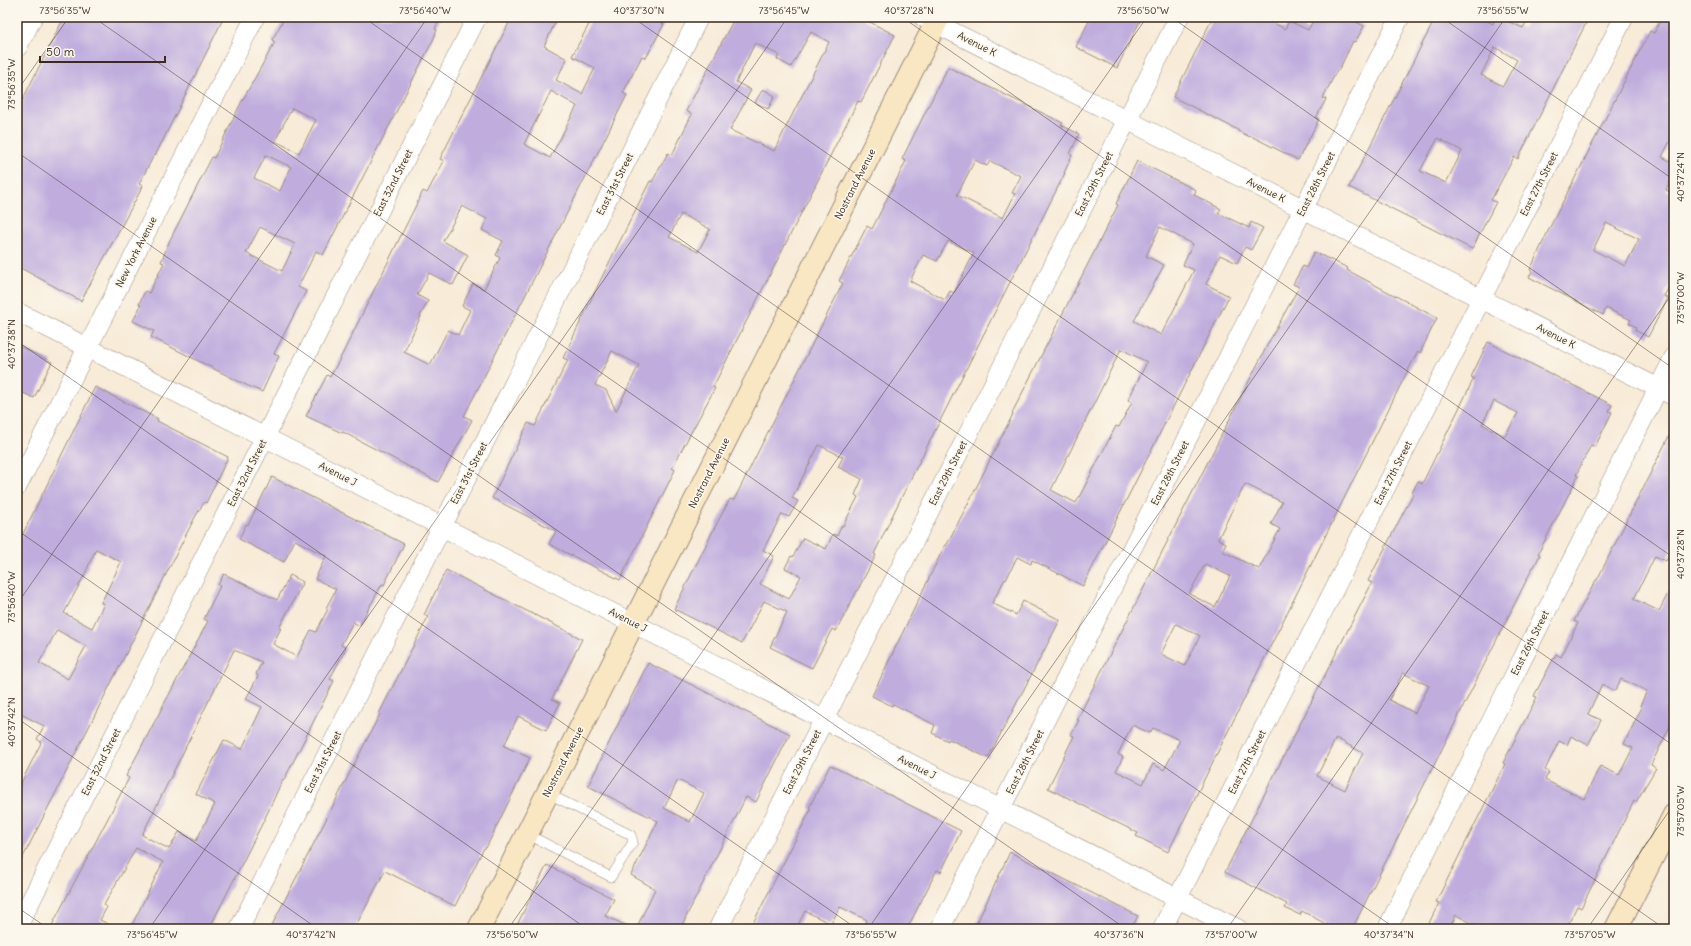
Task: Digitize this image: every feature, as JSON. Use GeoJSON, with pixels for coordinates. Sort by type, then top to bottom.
{"type":"FeatureCollection","features":[{"type":"Feature","properties":{"kind":"main road","name":"Nostrand Avenue"},"geometry":{"type":"LineString","coordinates":[[478,929],[633,623],[932,19]]}},
{"type":"Feature","properties":{"kind":"main road"},"geometry":{"type":"LineString","coordinates":[[1616,929],[1674,815]]}},
{"type":"Feature","properties":{"kind":"street"},"geometry":{"type":"LineString","coordinates":[[17,48],[33,17]]}},
{"type":"Feature","properties":{"kind":"street","name":"New York Avenue"},"geometry":{"type":"LineString","coordinates":[[17,487],[255,17]]}},
{"type":"Feature","properties":{"kind":"street","name":"East 32nd Street"},"geometry":{"type":"LineString","coordinates":[[17,928],[477,17]]}},
{"type":"Feature","properties":{"kind":"street","name":"East 31st Street"},"geometry":{"type":"LineString","coordinates":[[239,929],[699,17]]}},
{"type":"Feature","properties":{"kind":"street","name":"East 29th Street"},"geometry":{"type":"LineString","coordinates":[[718,929],[1179,17]]}},
{"type":"Feature","properties":{"kind":"street","name":"East 28th Street"},"geometry":{"type":"LineString","coordinates":[[940,929],[1400,17]]}},
{"type":"Feature","properties":{"kind":"street","name":"East 27th Street"},"geometry":{"type":"LineString","coordinates":[[1162,929],[1624,17]]}},
{"type":"Feature","properties":{"kind":"street","name":"Avenue K"},"geometry":{"type":"LineString","coordinates":[[932,19],[1127,120],[1666,392]]}},
{"type":"Feature","properties":{"kind":"street","name":"Avenue J"},"geometry":{"type":"LineString","coordinates":[[17,312],[1238,929]]}},
{"type":"Feature","properties":{"kind":"street","name":"East 26th Street"},"geometry":{"type":"LineString","coordinates":[[1387,929],[1666,392],[1674,357]]}},
{"type":"Feature","properties":{"kind":"lane"},"geometry":{"type":"LineString","coordinates":[[527,834],[612,877],[633,842],[631,835],[547,793]]}},
{"type":"Feature","properties":{"kind":"building"},"geometry":{"type":"Polygon","coordinates":[[[64,17],[224,17],[155,156],[154,155],[139,184],[143,186],[81,301],[17,266],[17,111],[64,17]]]}},
{"type":"Feature","properties":{"kind":"building"},"geometry":{"type":"Polygon","coordinates":[[[285,17],[441,17],[435,29],[437,30],[433,40],[323,255],[316,251],[298,287],[306,291],[274,354],[279,356],[262,392],[151,337],[154,331],[133,321],[141,305],[139,304],[145,291],[149,293],[164,263],[161,262],[170,240],[212,157],[214,158],[241,103],[275,42],[272,40],[285,17]],[[292,108],[275,141],[299,153],[316,120],[292,108]],[[266,155],[254,178],[280,191],[291,167],[266,155]],[[260,227],[246,253],[282,271],[295,244],[260,227]]]}},
{"type":"Feature","properties":{"kind":"building"},"geometry":{"type":"Polygon","coordinates":[[[512,17],[558,17],[544,46],[567,59],[556,80],[582,94],[595,68],[572,56],[593,17],[666,17],[662,24],[664,24],[646,58],[642,56],[623,93],[627,95],[464,416],[472,420],[438,482],[343,432],[342,433],[306,416],[327,375],[330,377],[343,353],[423,191],[427,193],[444,161],[440,159],[512,17]],[[551,91],[524,144],[550,158],[577,106],[551,91]],[[462,206],[443,241],[468,255],[453,285],[429,273],[417,295],[428,301],[404,352],[430,365],[448,330],[458,335],[470,310],[462,306],[473,284],[484,289],[500,258],[496,255],[503,241],[482,230],[487,219],[462,206]]]}},
{"type":"Feature","properties":{"kind":"building"},"geometry":{"type":"Polygon","coordinates":[[[735,17],[860,17],[895,35],[861,102],[858,101],[713,387],[715,388],[672,468],[675,470],[620,580],[549,544],[556,531],[492,498],[528,423],[535,426],[568,360],[563,358],[650,181],[652,182],[668,153],[672,155],[692,114],[686,111],[735,17]],[[811,32],[791,67],[777,59],[779,55],[755,43],[736,82],[751,90],[730,130],[774,151],[829,42],[811,32]],[[681,214],[669,237],[698,252],[710,229],[681,214]],[[612,351],[595,385],[606,390],[616,411],[639,365],[612,351]]]}},
{"type":"Feature","properties":{"kind":"building"},"geometry":{"type":"Polygon","coordinates":[[[1091,17],[1142,17],[1117,68],[1076,47],[1091,17]]]}},
{"type":"Feature","properties":{"kind":"building"},"geometry":{"type":"Polygon","coordinates":[[[1213,17],[1262,17],[1285,29],[1289,21],[1308,30],[1315,17],[1347,17],[1364,26],[1355,42],[1353,41],[1323,98],[1326,99],[1316,118],[1319,119],[1298,160],[1173,97],[1213,17]]]}},
{"type":"Feature","properties":{"kind":"building"},"geometry":{"type":"Polygon","coordinates":[[[1436,17],[1480,17],[1493,24],[1496,17],[1498,17],[1523,28],[1529,17],[1589,17],[1518,159],[1514,157],[1491,200],[1496,202],[1472,249],[1349,187],[1436,17]],[[1495,47],[1481,75],[1503,86],[1517,60],[1495,47]],[[1438,138],[1420,171],[1446,183],[1462,151],[1438,138]]]}},
{"type":"Feature","properties":{"kind":"building"},"geometry":{"type":"Polygon","coordinates":[[[1662,17],[1674,17],[1674,88],[1667,102],[1674,106],[1674,133],[1662,157],[1674,163],[1674,174],[1666,190],[1674,194],[1674,277],[1664,296],[1668,298],[1648,337],[1635,330],[1636,327],[1629,323],[1631,320],[1606,308],[1603,315],[1529,277],[1532,271],[1530,270],[1550,227],[1650,31],[1654,33],[1662,17]],[[1606,223],[1593,250],[1625,266],[1639,239],[1606,223]]]}},
{"type":"Feature","properties":{"kind":"building"},"geometry":{"type":"Polygon","coordinates":[[[948,67],[1063,123],[1061,125],[1079,134],[1070,154],[1072,155],[1065,173],[898,504],[874,554],[876,555],[836,631],[832,629],[812,668],[770,647],[787,612],[764,601],[742,643],[674,609],[730,499],[734,500],[843,283],[839,281],[867,226],[872,229],[906,161],[902,159],[948,67]],[[975,160],[957,195],[1003,218],[1015,194],[1012,193],[1021,176],[990,161],[987,166],[975,160]],[[948,241],[937,261],[923,255],[910,281],[945,300],[950,291],[954,293],[974,253],[948,241]],[[819,445],[792,498],[798,501],[789,517],[782,514],[763,550],[774,556],[760,584],[789,599],[801,576],[785,568],[791,556],[793,557],[803,538],[826,549],[833,534],[837,536],[858,497],[855,495],[862,479],[838,467],[843,457],[819,445]]]}},
{"type":"Feature","properties":{"kind":"building"},"geometry":{"type":"Polygon","coordinates":[[[763,89],[775,96],[768,109],[755,102],[763,89]]]}},
{"type":"Feature","properties":{"kind":"building"},"geometry":{"type":"Polygon","coordinates":[[[1137,161],[1196,190],[1194,195],[1221,209],[1218,213],[1249,228],[1251,222],[1263,228],[1251,250],[1245,247],[1237,263],[1220,255],[1206,284],[1229,296],[1083,586],[1032,560],[1031,564],[1017,557],[1006,580],[1005,579],[992,603],[1016,615],[1023,601],[1060,620],[988,758],[949,739],[948,741],[932,733],[935,725],[893,704],[892,706],[872,696],[945,545],[946,546],[974,492],[1013,414],[1012,413],[1118,205],[1116,204],[1137,161]],[[1160,227],[1146,256],[1164,265],[1134,321],[1161,335],[1194,270],[1183,265],[1193,244],[1160,227]],[[1121,349],[1051,490],[1076,503],[1116,426],[1119,427],[1132,402],[1128,400],[1147,362],[1121,349]]]}},
{"type":"Feature","properties":{"kind":"building"},"geometry":{"type":"Polygon","coordinates":[[[1314,252],[1348,268],[1347,270],[1437,318],[1420,353],[1418,351],[1402,382],[1168,852],[1136,836],[1138,833],[1048,788],[1074,736],[1071,735],[1079,720],[1077,720],[1105,664],[1270,340],[1299,287],[1293,284],[1303,266],[1306,268],[1314,252]],[[1245,484],[1218,539],[1226,543],[1222,551],[1259,569],[1280,529],[1271,524],[1282,502],[1245,484]],[[1205,564],[1189,594],[1215,607],[1230,576],[1205,564]],[[1176,624],[1161,654],[1185,666],[1200,636],[1176,624]],[[1132,725],[1118,754],[1123,757],[1116,771],[1143,784],[1153,764],[1164,770],[1180,740],[1153,728],[1150,733],[1132,725]]]}},
{"type":"Feature","properties":{"kind":"building"},"geometry":{"type":"Polygon","coordinates":[[[1488,342],[1612,405],[1609,411],[1612,412],[1595,447],[1591,445],[1576,475],[1578,476],[1538,554],[1540,555],[1352,929],[1335,929],[1302,911],[1300,915],[1285,908],[1287,904],[1225,872],[1372,583],[1368,581],[1413,494],[1412,493],[1418,481],[1422,484],[1474,378],[1471,377],[1488,342]],[[1494,401],[1482,424],[1505,436],[1518,413],[1494,401]],[[1403,673],[1389,700],[1415,713],[1429,686],[1403,673]],[[1336,738],[1317,776],[1345,790],[1363,753],[1336,738]]]}},
{"type":"Feature","properties":{"kind":"building"},"geometry":{"type":"Polygon","coordinates":[[[17,345],[52,362],[34,398],[17,390],[17,345]]]}},
{"type":"Feature","properties":{"kind":"building"},"geometry":{"type":"Polygon","coordinates":[[[95,387],[158,419],[157,421],[228,457],[206,503],[204,502],[194,519],[17,869],[17,791],[40,745],[41,742],[37,739],[44,726],[17,712],[17,546],[95,387]],[[96,549],[84,576],[64,613],[92,628],[104,604],[101,603],[121,562],[96,549]],[[57,630],[39,663],[68,679],[86,646],[57,630]]]}},
{"type":"Feature","properties":{"kind":"building"},"geometry":{"type":"Polygon","coordinates":[[[1674,426],[1674,544],[1666,561],[1655,556],[1634,599],[1659,611],[1674,582],[1674,718],[1651,765],[1656,768],[1636,802],[1634,801],[1581,908],[1577,906],[1566,929],[1483,929],[1456,915],[1449,929],[1426,929],[1439,903],[1436,902],[1505,764],[1503,763],[1537,697],[1534,696],[1556,654],[1561,657],[1578,623],[1574,621],[1597,580],[1674,426]],[[1621,679],[1615,691],[1602,684],[1588,714],[1601,720],[1588,745],[1571,736],[1567,745],[1559,741],[1545,770],[1549,772],[1545,780],[1584,799],[1600,766],[1619,775],[1633,748],[1624,744],[1642,707],[1640,706],[1647,691],[1621,679]]]}},
{"type":"Feature","properties":{"kind":"building"},"geometry":{"type":"Polygon","coordinates":[[[272,477],[404,544],[384,585],[382,584],[359,626],[353,622],[341,645],[346,648],[330,679],[334,681],[284,780],[283,779],[209,929],[130,929],[163,862],[136,848],[104,905],[107,907],[100,920],[117,929],[50,929],[129,778],[126,776],[208,621],[204,619],[220,586],[218,585],[224,574],[277,600],[290,575],[303,582],[279,628],[281,628],[273,644],[297,657],[311,630],[316,632],[328,609],[326,608],[336,589],[315,579],[326,556],[295,540],[284,562],[239,539],[246,524],[248,525],[272,477]],[[234,650],[142,835],[169,849],[179,832],[196,841],[215,804],[196,794],[224,740],[242,749],[262,707],[246,699],[258,676],[256,674],[262,662],[234,650]]]}},
{"type":"Feature","properties":{"kind":"building"},"geometry":{"type":"Polygon","coordinates":[[[446,570],[582,639],[552,699],[560,703],[546,730],[518,716],[504,746],[530,758],[486,848],[484,848],[455,906],[385,871],[354,929],[270,929],[428,617],[424,615],[446,570]]]}},
{"type":"Feature","properties":{"kind":"building"},"geometry":{"type":"Polygon","coordinates":[[[648,663],[790,734],[756,802],[746,797],[680,929],[636,929],[655,889],[631,875],[658,821],[588,786],[648,663]],[[678,780],[664,808],[690,822],[704,793],[678,780]]]}},
{"type":"Feature","properties":{"kind":"building"},"geometry":{"type":"Polygon","coordinates":[[[830,765],[961,831],[941,872],[937,870],[907,929],[863,929],[867,920],[840,907],[831,924],[805,911],[796,929],[750,929],[811,809],[809,808],[830,765]]]}},
{"type":"Feature","properties":{"kind":"building"},"geometry":{"type":"Polygon","coordinates":[[[1010,852],[1138,916],[1131,929],[974,929],[1010,852]]]}},
{"type":"Feature","properties":{"kind":"building"},"geometry":{"type":"Polygon","coordinates":[[[547,865],[614,899],[605,916],[634,929],[515,929],[547,865]]]}}]}
